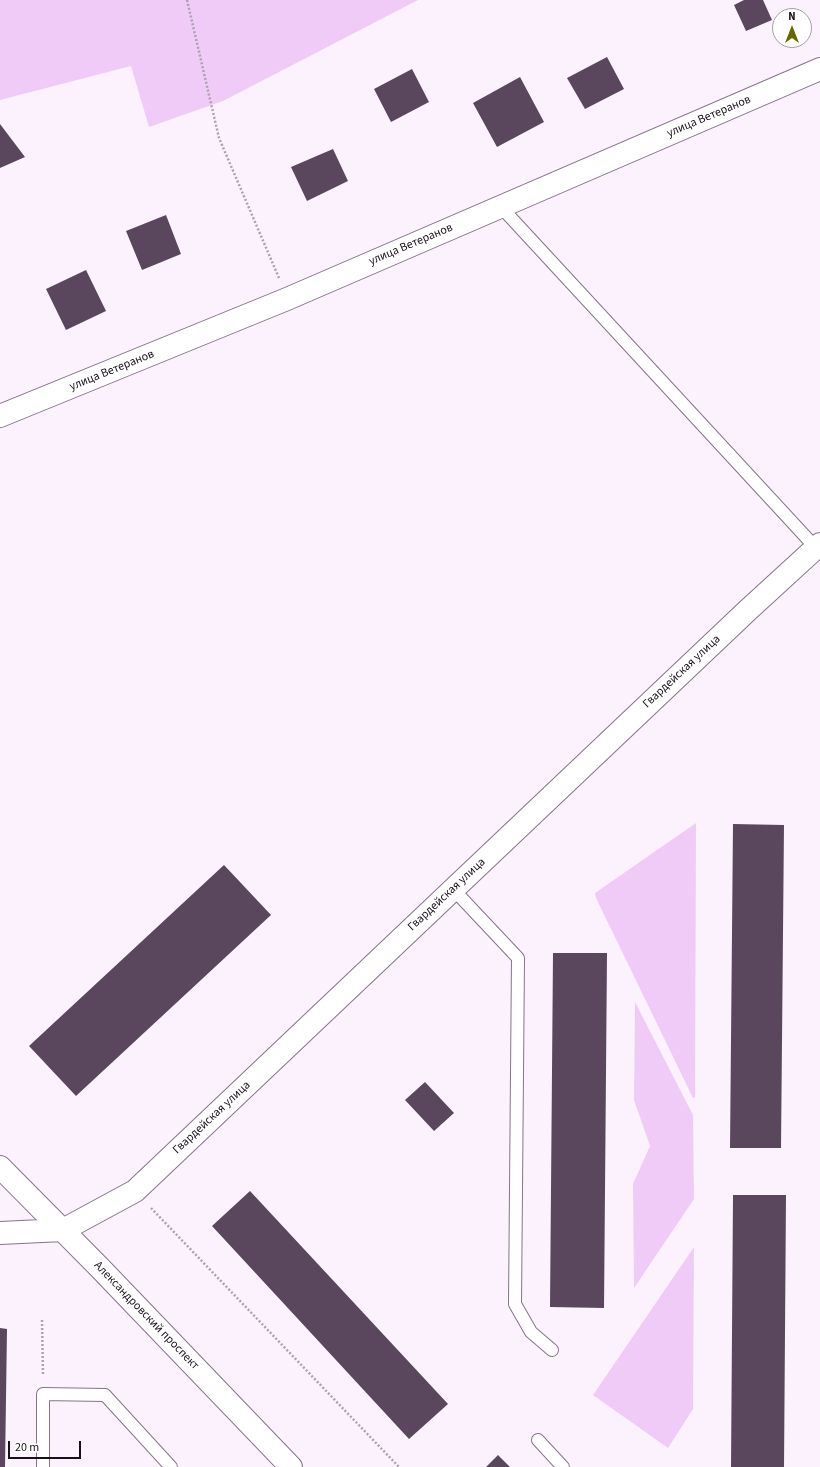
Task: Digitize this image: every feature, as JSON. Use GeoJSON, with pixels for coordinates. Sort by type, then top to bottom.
{"type":"FeatureCollection","features":[{"type":"Feature","properties":{"kind":"street","name":"улица Ветеранов"},"geometry":{"type":"LineString","coordinates":[[0,416],[287,299],[820,69]]}},
{"type":"Feature","properties":{"kind":"street","name":"Гвардейская улица"},"geometry":{"type":"LineString","coordinates":[[63,1230],[134,1191],[748,610],[819,548]]}},
{"type":"Feature","properties":{"kind":"street","name":"Александровский проспект"},"geometry":{"type":"LineString","coordinates":[[0,1167],[63,1230],[291,1467]]}},
{"type":"Feature","properties":{"kind":"street"},"geometry":{"type":"LineString","coordinates":[[0,1233],[63,1230]]}},
{"type":"Feature","properties":{"kind":"lane"},"geometry":{"type":"LineString","coordinates":[[501,207],[819,548]]}},
{"type":"Feature","properties":{"kind":"lane"},"geometry":{"type":"LineString","coordinates":[[454,889],[518,958],[515,1304],[530,1332],[552,1350]]}},
{"type":"Feature","properties":{"kind":"lane"},"geometry":{"type":"LineString","coordinates":[[42,1467],[43,1394],[105,1395],[171,1467]]}},
{"type":"Feature","properties":{"kind":"lane"},"geometry":{"type":"LineString","coordinates":[[538,1440],[563,1467]]}},
{"type":"Feature","properties":{"kind":"path"},"geometry":{"type":"LineString","coordinates":[[187,0],[219,138],[287,299]]}},
{"type":"Feature","properties":{"kind":"path"},"geometry":{"type":"LineString","coordinates":[[134,1191],[399,1467]]}},
{"type":"Feature","properties":{"kind":"path"},"geometry":{"type":"LineString","coordinates":[[42,1320],[43,1394]]}},
{"type":"Feature","properties":{"kind":"shaded area"},"geometry":{"type":"Polygon","coordinates":[[[0,0],[418,0],[223,101],[149,127],[131,66],[0,100],[0,0]]]}},
{"type":"Feature","properties":{"kind":"shaded area"},"geometry":{"type":"Polygon","coordinates":[[[696,823],[695,1097],[693,1098],[596,898],[595,893],[696,823]]]}},
{"type":"Feature","properties":{"kind":"shaded area"},"geometry":{"type":"Polygon","coordinates":[[[635,1002],[693,1115],[694,1199],[634,1288],[633,1184],[650,1146],[634,1100],[635,1002]]]}},
{"type":"Feature","properties":{"kind":"shaded area"},"geometry":{"type":"Polygon","coordinates":[[[694,1247],[693,1409],[668,1448],[593,1395],[694,1247]]]}},
{"type":"Feature","properties":{"kind":"building"},"geometry":{"type":"Polygon","coordinates":[[[744,0],[763,0],[772,20],[746,31],[734,5],[744,0]]]}},
{"type":"Feature","properties":{"kind":"building"},"geometry":{"type":"Polygon","coordinates":[[[607,57],[624,89],[585,109],[567,78],[607,57]]]}},
{"type":"Feature","properties":{"kind":"building"},"geometry":{"type":"Polygon","coordinates":[[[412,69],[429,102],[391,122],[374,89],[412,69]]]}},
{"type":"Feature","properties":{"kind":"building"},"geometry":{"type":"Polygon","coordinates":[[[520,77],[544,122],[497,147],[473,103],[520,77]]]}},
{"type":"Feature","properties":{"kind":"building"},"geometry":{"type":"Polygon","coordinates":[[[0,124],[25,157],[0,168],[0,124]]]}},
{"type":"Feature","properties":{"kind":"building"},"geometry":{"type":"Polygon","coordinates":[[[333,149],[348,181],[307,201],[291,167],[333,149]]]}},
{"type":"Feature","properties":{"kind":"building"},"geometry":{"type":"Polygon","coordinates":[[[166,215],[181,254],[142,270],[126,231],[166,215]]]}},
{"type":"Feature","properties":{"kind":"building"},"geometry":{"type":"Polygon","coordinates":[[[86,270],[106,311],[66,330],[46,289],[86,270]]]}},
{"type":"Feature","properties":{"kind":"building"},"geometry":{"type":"Polygon","coordinates":[[[733,824],[784,825],[781,1148],[730,1148],[733,824]]]}},
{"type":"Feature","properties":{"kind":"building"},"geometry":{"type":"Polygon","coordinates":[[[224,865],[271,915],[76,1096],[29,1046],[224,865]]]}},
{"type":"Feature","properties":{"kind":"building"},"geometry":{"type":"Polygon","coordinates":[[[553,953],[607,953],[604,1308],[550,1307],[553,953]]]}},
{"type":"Feature","properties":{"kind":"building"},"geometry":{"type":"Polygon","coordinates":[[[425,1082],[454,1113],[434,1131],[405,1100],[425,1082]]]}},
{"type":"Feature","properties":{"kind":"building"},"geometry":{"type":"Polygon","coordinates":[[[250,1191],[448,1404],[409,1439],[212,1226],[250,1191]]]}},
{"type":"Feature","properties":{"kind":"building"},"geometry":{"type":"Polygon","coordinates":[[[733,1195],[786,1195],[784,1467],[731,1467],[733,1195]]]}},
{"type":"Feature","properties":{"kind":"building"},"geometry":{"type":"Polygon","coordinates":[[[0,1328],[7,1329],[5,1467],[0,1467],[0,1328]]]}},
{"type":"Feature","properties":{"kind":"building"},"geometry":{"type":"Polygon","coordinates":[[[498,1455],[510,1467],[486,1467],[498,1455]]]}}]}
